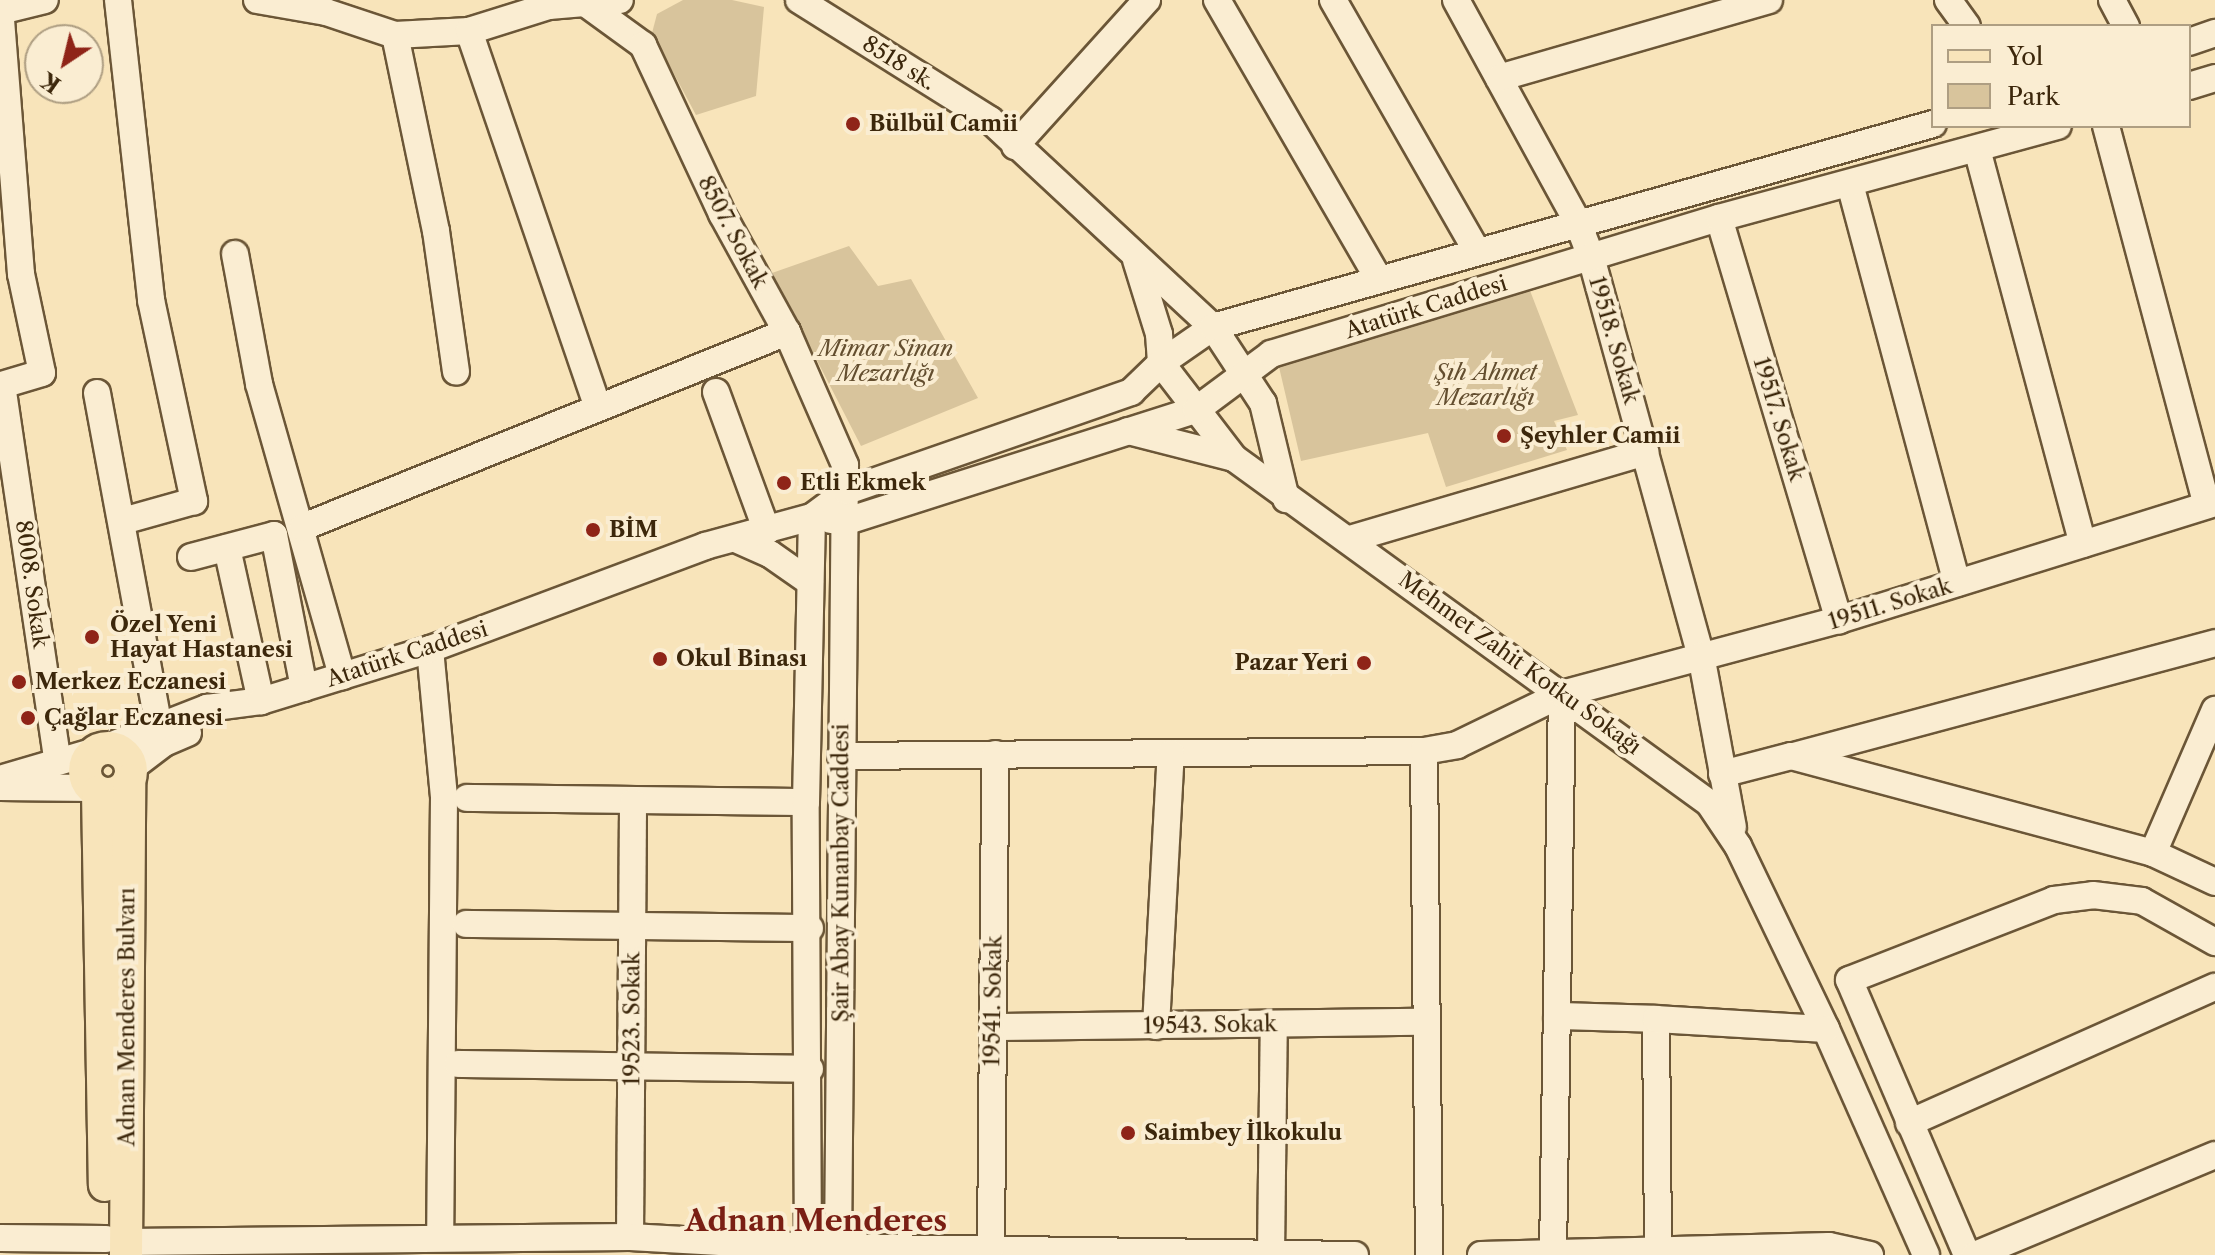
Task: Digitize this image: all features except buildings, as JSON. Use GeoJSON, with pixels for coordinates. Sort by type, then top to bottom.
{"type":"FeatureCollection","features":[{"type":"Feature","properties":{"kind":"main road"},"geometry":{"type":"LineString","coordinates":[[99,750],[121,753],[130,774],[120,791],[94,790],[85,767],[99,750]]}},
{"type":"Feature","properties":{"kind":"main road","name":"Adnan Menderes Bulvarı"},"geometry":{"type":"LineString","coordinates":[[116,1248],[130,774]]}},
{"type":"Feature","properties":{"kind":"main road","name":"Adnan Menderes Bulvarı"},"geometry":{"type":"LineString","coordinates":[[94,790],[116,1248]]}},
{"type":"Feature","properties":{"kind":"street"},"geometry":{"type":"LineString","coordinates":[[0,9],[45,0]]}},
{"type":"Feature","properties":{"kind":"street"},"geometry":{"type":"LineString","coordinates":[[118,0],[151,300],[194,501],[123,521]]}},
{"type":"Feature","properties":{"kind":"street"},"geometry":{"type":"LineString","coordinates":[[257,0],[326,12],[395,35],[469,31],[549,6],[620,0]]}},
{"type":"Feature","properties":{"kind":"street","name":"8518 sk."},"geometry":{"type":"LineString","coordinates":[[799,0],[990,120],[1136,260],[1213,327],[1263,403],[1286,499]]}},
{"type":"Feature","properties":{"kind":"street"},"geometry":{"type":"LineString","coordinates":[[1015,146],[1147,0]]}},
{"type":"Feature","properties":{"kind":"street"},"geometry":{"type":"LineString","coordinates":[[1217,0],[1379,280]]}},
{"type":"Feature","properties":{"kind":"street"},"geometry":{"type":"LineString","coordinates":[[1333,0],[1477,251]]}},
{"type":"Feature","properties":{"kind":"street"},"geometry":{"type":"LineString","coordinates":[[1499,78],[1769,0]]}},
{"type":"Feature","properties":{"kind":"street"},"geometry":{"type":"LineString","coordinates":[[1948,0],[1966,24]]}},
{"type":"Feature","properties":{"kind":"street"},"geometry":{"type":"LineString","coordinates":[[2112,0],[2125,24]]}},
{"type":"Feature","properties":{"kind":"street","name":"19518. Sokak"},"geometry":{"type":"LineString","coordinates":[[1461,1],[1578,223],[1591,257],[1701,655],[1719,789]]}},
{"type":"Feature","properties":{"kind":"street","name":"8507. Sokak"},"geometry":{"type":"LineString","coordinates":[[585,2],[643,45],[722,214],[787,332],[845,465],[847,491]]}},
{"type":"Feature","properties":{"kind":"street","name":"8008. Sokak"},"geometry":{"type":"LineString","coordinates":[[0,9],[21,274],[42,373],[2,385],[4,418],[57,759]]}},
{"type":"Feature","properties":{"kind":"street"},"geometry":{"type":"LineString","coordinates":[[469,31],[597,405]]}},
{"type":"Feature","properties":{"kind":"street"},"geometry":{"type":"LineString","coordinates":[[2191,41],[2215,33]]}},
{"type":"Feature","properties":{"kind":"street"},"geometry":{"type":"LineString","coordinates":[[395,35],[436,231],[456,372]]}},
{"type":"Feature","properties":{"kind":"street"},"geometry":{"type":"LineString","coordinates":[[2191,85],[2215,78]]}},
{"type":"Feature","properties":{"kind":"street","name":"Atatürk Caddesi"},"geometry":{"type":"LineString","coordinates":[[0,779],[57,759],[99,750],[207,708],[261,701],[430,649],[736,539],[812,517],[847,491],[1131,392],[1161,363],[1213,327],[1931,125]]}},
{"type":"Feature","properties":{"kind":"street","name":"Atatürk Caddesi"},"geometry":{"type":"LineString","coordinates":[[812,517],[844,522],[1196,410],[1271,354],[1719,218],[2051,128]]}},
{"type":"Feature","properties":{"kind":"street"},"geometry":{"type":"LineString","coordinates":[[2107,128],[2211,504]]}},
{"type":"Feature","properties":{"kind":"street"},"geometry":{"type":"LineString","coordinates":[[1977,149],[2083,544]]}},
{"type":"Feature","properties":{"kind":"street"},"geometry":{"type":"LineString","coordinates":[[1850,184],[1957,583]]}},
{"type":"Feature","properties":{"kind":"street","name":"19517. Sokak"},"geometry":{"type":"LineString","coordinates":[[1719,218],[1839,620]]}},
{"type":"Feature","properties":{"kind":"street"},"geometry":{"type":"LineString","coordinates":[[235,254],[259,384],[303,527],[342,676]]}},
{"type":"Feature","properties":{"kind":"street"},"geometry":{"type":"LineString","coordinates":[[1136,260],[1159,334],[1161,363],[1234,458]]}},
{"type":"Feature","properties":{"kind":"street"},"geometry":{"type":"LineString","coordinates":[[303,527],[490,456],[597,405],[707,368],[787,332]]}},
{"type":"Feature","properties":{"kind":"street"},"geometry":{"type":"LineString","coordinates":[[716,392],[767,531]]}},
{"type":"Feature","properties":{"kind":"street"},"geometry":{"type":"LineString","coordinates":[[97,393],[159,728]]}},
{"type":"Feature","properties":{"kind":"street"},"geometry":{"type":"LineString","coordinates":[[1128,431],[1234,458]]}},
{"type":"Feature","properties":{"kind":"street"},"geometry":{"type":"LineString","coordinates":[[1350,539],[1645,452]]}},
{"type":"Feature","properties":{"kind":"street","name":"Mehmet Zahit Kotku Sokağı"},"geometry":{"type":"LineString","coordinates":[[1234,458],[1286,499],[1350,539],[1562,694],[1719,789],[1738,846],[1826,1029],[1926,1255]]}},
{"type":"Feature","properties":{"kind":"street","name":"Şair Abay Kunanbay Caddesi"},"geometry":{"type":"LineString","coordinates":[[838,1250],[841,756],[847,491]]}},
{"type":"Feature","properties":{"kind":"street","name":"19511. Sokak"},"geometry":{"type":"LineString","coordinates":[[841,756],[1424,751],[1457,745],[1562,694],[1839,620],[2211,504]]}},
{"type":"Feature","properties":{"kind":"street","name":"Şair Abay Kunanbay Caddesi"},"geometry":{"type":"LineString","coordinates":[[808,1251],[810,928],[806,802],[812,517]]}},
{"type":"Feature","properties":{"kind":"street"},"geometry":{"type":"LineString","coordinates":[[191,557],[274,535],[304,688]]}},
{"type":"Feature","properties":{"kind":"street"},"geometry":{"type":"LineString","coordinates":[[736,539],[770,554],[810,582]]}},
{"type":"Feature","properties":{"kind":"street"},"geometry":{"type":"LineString","coordinates":[[130,774],[164,743],[261,701],[227,548]]}},
{"type":"Feature","properties":{"kind":"street"},"geometry":{"type":"LineString","coordinates":[[1719,789],[1791,756],[2215,643]]}},
{"type":"Feature","properties":{"kind":"street"},"geometry":{"type":"LineString","coordinates":[[430,649],[444,797],[440,1235]]}},
{"type":"Feature","properties":{"kind":"street"},"geometry":{"type":"LineString","coordinates":[[1553,1253],[1562,694]]}},
{"type":"Feature","properties":{"kind":"street"},"geometry":{"type":"LineString","coordinates":[[2153,853],[2215,710]]}},
{"type":"Feature","properties":{"kind":"street"},"geometry":{"type":"LineString","coordinates":[[1424,751],[1429,1255]]}},
{"type":"Feature","properties":{"kind":"street"},"geometry":{"type":"LineString","coordinates":[[1156,1026],[1171,753]]}},
{"type":"Feature","properties":{"kind":"street","name":"19541. Sokak"},"geometry":{"type":"LineString","coordinates":[[991,1248],[995,754]]}},
{"type":"Feature","properties":{"kind":"street"},"geometry":{"type":"LineString","coordinates":[[1791,756],[2153,853],[2215,882]]}},
{"type":"Feature","properties":{"kind":"street"},"geometry":{"type":"LineString","coordinates":[[0,787],[94,790]]}},
{"type":"Feature","properties":{"kind":"street"},"geometry":{"type":"LineString","coordinates":[[467,798],[806,802]]}},
{"type":"Feature","properties":{"kind":"street","name":"19523. Sokak"},"geometry":{"type":"LineString","coordinates":[[633,802],[633,1064],[642,1243]]}},
{"type":"Feature","properties":{"kind":"street"},"geometry":{"type":"LineString","coordinates":[[1967,1255],[1849,980],[2054,900],[2093,895],[2142,901],[2215,942]]}},
{"type":"Feature","properties":{"kind":"street"},"geometry":{"type":"LineString","coordinates":[[466,924],[632,923],[810,928]]}},
{"type":"Feature","properties":{"kind":"street"},"geometry":{"type":"LineString","coordinates":[[1909,1123],[2215,987]]}},
{"type":"Feature","properties":{"kind":"street"},"geometry":{"type":"LineString","coordinates":[[1557,1016],[1826,1029]]}},
{"type":"Feature","properties":{"kind":"street"},"geometry":{"type":"LineString","coordinates":[[1656,1019],[1658,1253]]}},
{"type":"Feature","properties":{"kind":"street","name":"19543. Sokak"},"geometry":{"type":"LineString","coordinates":[[993,1027],[1426,1022]]}},
{"type":"Feature","properties":{"kind":"street"},"geometry":{"type":"LineString","coordinates":[[1271,1254],[1274,1024]]}},
{"type":"Feature","properties":{"kind":"street"},"geometry":{"type":"LineString","coordinates":[[458,1064],[633,1064],[810,1069]]}},
{"type":"Feature","properties":{"kind":"street"},"geometry":{"type":"LineString","coordinates":[[1975,1255],[2215,1155]]}},
{"type":"Feature","properties":{"kind":"street"},"geometry":{"type":"LineString","coordinates":[[0,1238],[116,1248],[350,1249],[440,1235],[808,1251],[991,1248],[1355,1255]]}},
{"type":"Feature","properties":{"kind":"street"},"geometry":{"type":"LineString","coordinates":[[1481,1255],[1829,1251],[1870,1255]]}},
{"type":"Feature","properties":{"kind":"green space"},"geometry":{"type":"Polygon","coordinates":[[[683,0],[732,0],[764,7],[756,96],[696,115],[652,33],[657,14],[683,0]]]}},
{"type":"Feature","properties":{"kind":"green space","name":"Mimar Sinan Mezarlığı"},"geometry":{"type":"Polygon","coordinates":[[[849,246],[878,286],[911,279],[978,398],[861,446],[772,273],[849,246]]]}},
{"type":"Feature","properties":{"kind":"green space","name":"Şıh Ahmet Mezarlığı"},"geometry":{"type":"Polygon","coordinates":[[[1529,288],[1578,415],[1554,421],[1567,450],[1446,487],[1428,433],[1301,461],[1279,367],[1282,360],[1529,288]]]}},
{"type":"Feature","properties":{"kind":"place","name":"Bülbül Camii"},"geometry":{"type":"Point","coordinates":[853,124]}},
{"type":"Feature","properties":{"kind":"place","name":"Şeyhler Camii"},"geometry":{"type":"Point","coordinates":[1504,436]}},
{"type":"Feature","properties":{"kind":"place","name":"Etli Ekmek"},"geometry":{"type":"Point","coordinates":[784,483]}},
{"type":"Feature","properties":{"kind":"place","name":"BİM"},"geometry":{"type":"Point","coordinates":[593,530]}},
{"type":"Feature","properties":{"kind":"place","name":"Özel Yeni Hayat Hastanesi"},"geometry":{"type":"Point","coordinates":[92,637]}},
{"type":"Feature","properties":{"kind":"place","name":"Okul Binası"},"geometry":{"type":"Point","coordinates":[660,659]}},
{"type":"Feature","properties":{"kind":"place","name":"Pazar Yeri"},"geometry":{"type":"Point","coordinates":[1364,663]}},
{"type":"Feature","properties":{"kind":"place","name":"Merkez Eczanesi"},"geometry":{"type":"Point","coordinates":[19,682]}},
{"type":"Feature","properties":{"kind":"place","name":"Çağlar Eczanesi"},"geometry":{"type":"Point","coordinates":[28,718]}},
{"type":"Feature","properties":{"kind":"place","name":"Saimbey İlkokulu"},"geometry":{"type":"Point","coordinates":[1128,1133]}},
{"type":"Feature","properties":{"kind":"district","name":"Adnan Menderes"},"geometry":{"type":"Point","coordinates":[816,1221]}}]}
